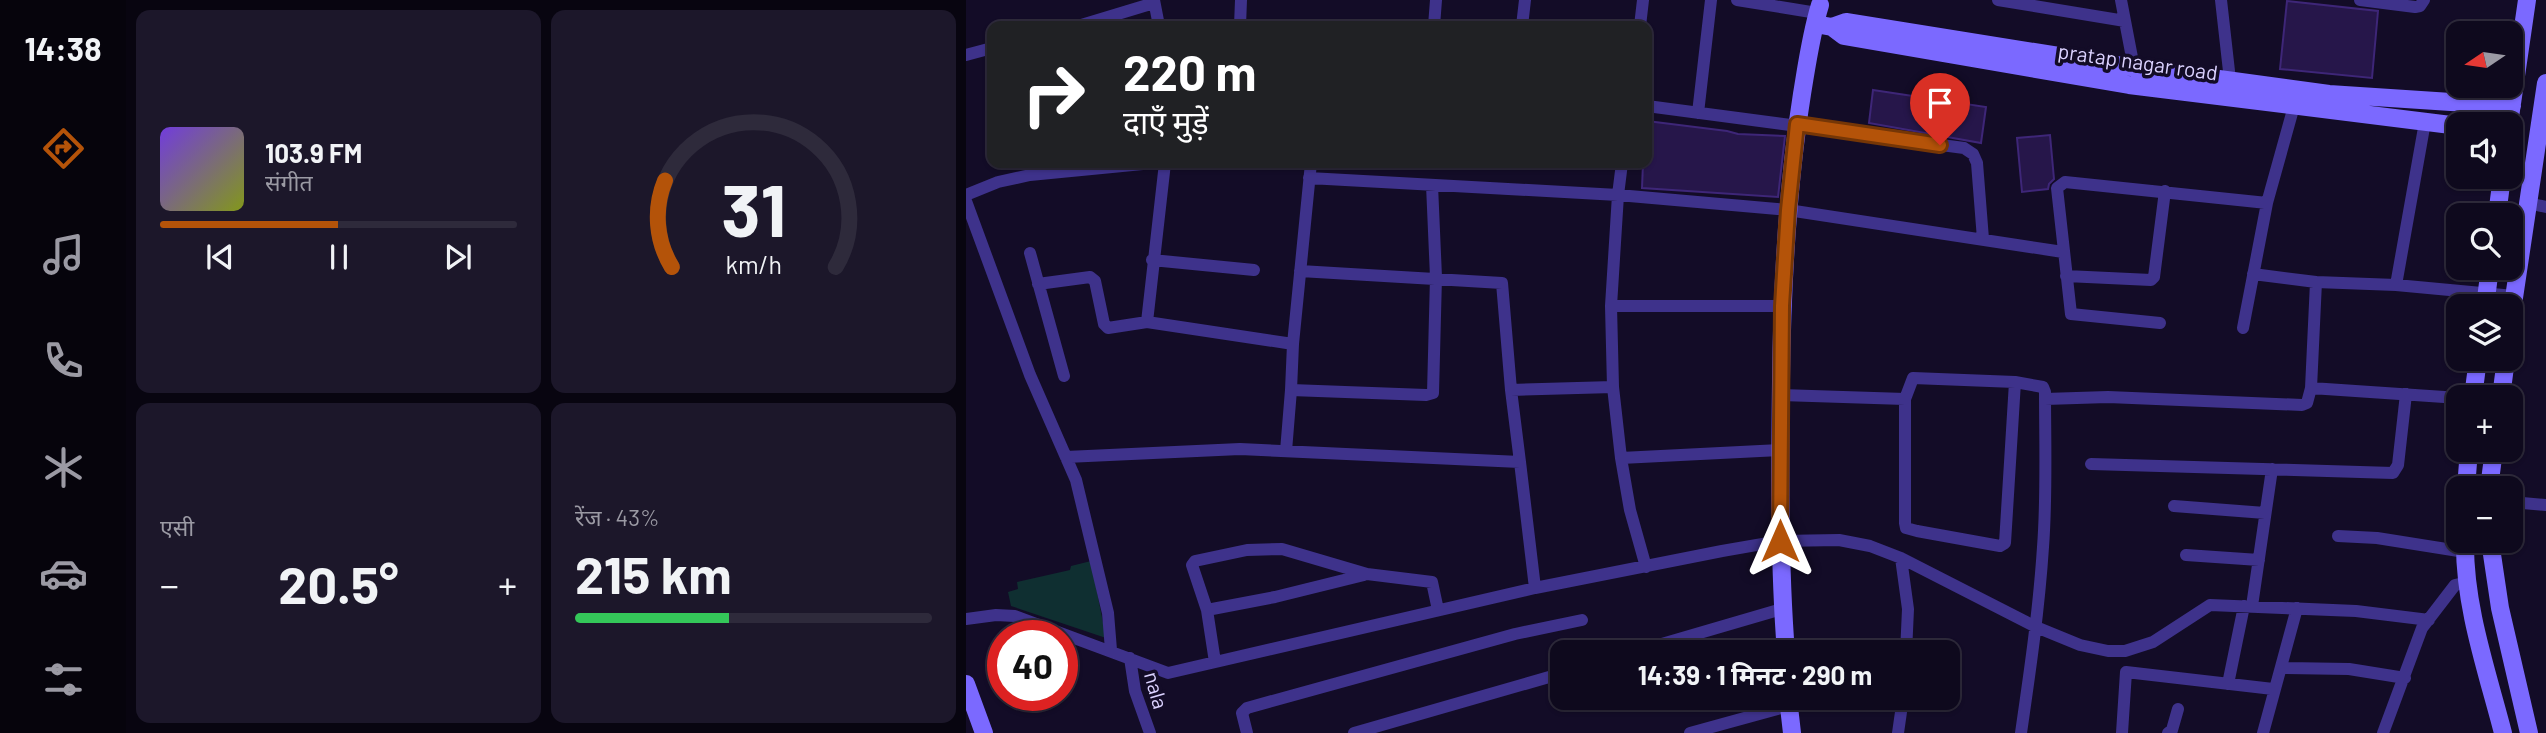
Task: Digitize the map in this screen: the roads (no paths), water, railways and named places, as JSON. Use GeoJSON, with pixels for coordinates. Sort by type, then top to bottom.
{"type":"FeatureCollection","features":[{"type":"Feature","properties":{"kind":"street"},"geometry":{"type":"LineString","coordinates":[[1240,21],[1241,0]]}},
{"type":"Feature","properties":{"kind":"street"},"geometry":{"type":"LineString","coordinates":[[1434,21],[1436,0]]}},
{"type":"Feature","properties":{"kind":"street"},"geometry":{"type":"LineString","coordinates":[[1523,21],[1525,0]]}},
{"type":"Feature","properties":{"kind":"street"},"geometry":{"type":"LineString","coordinates":[[1641,21],[1643,0]]}},
{"type":"Feature","properties":{"kind":"street"},"geometry":{"type":"LineString","coordinates":[[1698,113],[1712,0]]}},
{"type":"Feature","properties":{"kind":"street"},"geometry":{"type":"LineString","coordinates":[[1738,0],[1821,11],[1846,22],[2134,68],[2484,112]]}},
{"type":"Feature","properties":{"kind":"street"},"geometry":{"type":"LineString","coordinates":[[1998,0],[2125,21]]}},
{"type":"Feature","properties":{"kind":"street"},"geometry":{"type":"LineString","coordinates":[[2121,0],[2134,68]]}},
{"type":"Feature","properties":{"kind":"street"},"geometry":{"type":"LineString","coordinates":[[2221,0],[2230,80]]}},
{"type":"Feature","properties":{"kind":"street"},"geometry":{"type":"LineString","coordinates":[[2360,0],[2415,7],[2420,6],[2424,0]]}},
{"type":"Feature","properties":{"kind":"street"},"geometry":{"type":"LineString","coordinates":[[2510,112],[2527,0]]}},
{"type":"Feature","properties":{"kind":"street"},"geometry":{"type":"LineString","coordinates":[[1094,21],[1154,2],[1158,21]]}},
{"type":"Feature","properties":{"kind":"street"},"geometry":{"type":"LineString","coordinates":[[1785,640],[1780,541],[1782,306],[1797,124],[1821,11]]}},
{"type":"Feature","properties":{"kind":"street","name":"pratap nagar road"},"geometry":{"type":"LineString","coordinates":[[1821,11],[1844,36],[2129,85],[2446,124]]}},
{"type":"Feature","properties":{"kind":"street"},"geometry":{"type":"LineString","coordinates":[[966,55],[987,49]]}},
{"type":"Feature","properties":{"kind":"street"},"geometry":{"type":"LineString","coordinates":[[2514,294],[2546,83]]}},
{"type":"Feature","properties":{"kind":"street"},"geometry":{"type":"LineString","coordinates":[[2243,328],[2267,203],[2294,106]]}},
{"type":"Feature","properties":{"kind":"street"},"geometry":{"type":"LineString","coordinates":[[1652,107],[1964,148],[1973,153],[1978,163],[1983,239]]}},
{"type":"Feature","properties":{"kind":"street"},"geometry":{"type":"LineString","coordinates":[[2396,285],[2425,122]]}},
{"type":"Feature","properties":{"kind":"street"},"geometry":{"type":"LineString","coordinates":[[966,195],[998,182],[1030,175],[1102,168]]}},
{"type":"Feature","properties":{"kind":"street"},"geometry":{"type":"LineString","coordinates":[[1147,322],[1164,168]]}},
{"type":"Feature","properties":{"kind":"street"},"geometry":{"type":"LineString","coordinates":[[1286,451],[1293,344],[1310,168]]}},
{"type":"Feature","properties":{"kind":"street"},"geometry":{"type":"LineString","coordinates":[[1621,168],[1611,306],[1614,387],[1621,458],[1630,510],[1646,567]]}},
{"type":"Feature","properties":{"kind":"street"},"geometry":{"type":"LineString","coordinates":[[1309,178],[1618,195],[1788,210],[2063,252]]}},
{"type":"Feature","properties":{"kind":"street"},"geometry":{"type":"LineString","coordinates":[[2160,323],[2073,316],[2069,311],[2057,192],[2062,183],[2267,203]]}},
{"type":"Feature","properties":{"kind":"street"},"geometry":{"type":"LineString","coordinates":[[1291,390],[1426,395],[1433,393],[1436,277],[1432,185]]}},
{"type":"Feature","properties":{"kind":"street"},"geometry":{"type":"LineString","coordinates":[[2066,276],[2151,280],[2154,277],[2165,191]]}},
{"type":"Feature","properties":{"kind":"street","name":"nala"},"geometry":{"type":"LineString","coordinates":[[966,201],[1030,375],[1076,480],[1108,613],[1150,733]]}},
{"type":"Feature","properties":{"kind":"street"},"geometry":{"type":"LineString","coordinates":[[2526,203],[2546,207]]}},
{"type":"Feature","properties":{"kind":"street"},"geometry":{"type":"LineString","coordinates":[[1030,253],[1063,376]]}},
{"type":"Feature","properties":{"kind":"street"},"geometry":{"type":"LineString","coordinates":[[1152,260],[1254,270]]}},
{"type":"Feature","properties":{"kind":"street"},"geometry":{"type":"LineString","coordinates":[[1300,271],[1502,283],[1511,390],[1535,589]]}},
{"type":"Feature","properties":{"kind":"street"},"geometry":{"type":"LineString","coordinates":[[2253,274],[2316,282],[2396,285],[2450,294]]}},
{"type":"Feature","properties":{"kind":"street"},"geometry":{"type":"LineString","coordinates":[[1038,284],[1087,276],[1095,281],[1104,324],[1108,328],[1147,322],[1293,344]]}},
{"type":"Feature","properties":{"kind":"street"},"geometry":{"type":"LineString","coordinates":[[2045,399],[2108,397],[2302,405],[2307,402],[2311,387],[2316,282]]}},
{"type":"Feature","properties":{"kind":"street"},"geometry":{"type":"LineString","coordinates":[[1611,306],[1782,306]]}},
{"type":"Feature","properties":{"kind":"street"},"geometry":{"type":"LineString","coordinates":[[2015,382],[2005,543],[2000,546],[1906,528],[1905,399],[1910,381],[1916,377],[2015,382],[2041,385],[2045,392],[2043,548],[2036,627],[2021,733]]}},
{"type":"Feature","properties":{"kind":"street"},"geometry":{"type":"LineString","coordinates":[[1511,390],[1614,387]]}},
{"type":"Feature","properties":{"kind":"street"},"geometry":{"type":"LineString","coordinates":[[2311,387],[2446,397]]}},
{"type":"Feature","properties":{"kind":"street"},"geometry":{"type":"LineString","coordinates":[[2091,464],[2393,473],[2398,465],[2406,394]]}},
{"type":"Feature","properties":{"kind":"street"},"geometry":{"type":"LineString","coordinates":[[1781,395],[1905,399]]}},
{"type":"Feature","properties":{"kind":"street"},"geometry":{"type":"LineString","coordinates":[[1066,457],[1240,449],[1520,462]]}},
{"type":"Feature","properties":{"kind":"street"},"geometry":{"type":"LineString","coordinates":[[1621,458],[1780,450]]}},
{"type":"Feature","properties":{"kind":"street"},"geometry":{"type":"LineString","coordinates":[[2228,684],[2259,560],[2272,469]]}},
{"type":"Feature","properties":{"kind":"street"},"geometry":{"type":"LineString","coordinates":[[2523,503],[2546,505]]}},
{"type":"Feature","properties":{"kind":"street"},"geometry":{"type":"LineString","coordinates":[[2174,506],[2265,513]]}},
{"type":"Feature","properties":{"kind":"street"},"geometry":{"type":"LineString","coordinates":[[2338,537],[2446,544]]}},
{"type":"Feature","properties":{"kind":"street"},"geometry":{"type":"LineString","coordinates":[[966,619],[996,615],[1015,616],[1168,673],[1535,589],[1780,541],[1839,540],[1870,546],[1901,558],[2036,627],[2092,648],[2125,651],[2163,637],[2206,607],[2297,608],[2429,620]]}},
{"type":"Feature","properties":{"kind":"street"},"geometry":{"type":"LineString","coordinates":[[1215,662],[1207,610],[1192,565],[1195,561],[1247,550],[1282,549],[1367,574],[1432,582],[1438,610]]}},
{"type":"Feature","properties":{"kind":"street"},"geometry":{"type":"LineString","coordinates":[[2466,553],[2475,624],[2503,733]]}},
{"type":"Feature","properties":{"kind":"street"},"geometry":{"type":"LineString","coordinates":[[2492,553],[2500,608],[2529,733]]}},
{"type":"Feature","properties":{"kind":"street"},"geometry":{"type":"LineString","coordinates":[[2186,555],[2259,560]]}},
{"type":"Feature","properties":{"kind":"street"},"geometry":{"type":"LineString","coordinates":[[1901,558],[1908,609],[1907,640]]}},
{"type":"Feature","properties":{"kind":"street"},"geometry":{"type":"LineString","coordinates":[[1207,610],[1275,597],[1367,574]]}},
{"type":"Feature","properties":{"kind":"street"},"geometry":{"type":"LineString","coordinates":[[2383,733],[2423,628],[2455,585],[2468,582]]}},
{"type":"Feature","properties":{"kind":"street"},"geometry":{"type":"LineString","coordinates":[[2263,733],[2297,608]]}},
{"type":"Feature","properties":{"kind":"street"},"geometry":{"type":"LineString","coordinates":[[1676,640],[1782,609]]}},
{"type":"Feature","properties":{"kind":"street"},"geometry":{"type":"LineString","coordinates":[[1247,733],[1242,713],[1248,708],[1515,634],[1582,620]]}},
{"type":"Feature","properties":{"kind":"street"},"geometry":{"type":"LineString","coordinates":[[2281,668],[2349,669],[2404,678]]}},
{"type":"Feature","properties":{"kind":"street"},"geometry":{"type":"LineString","coordinates":[[2122,733],[2126,673],[2273,689]]}},
{"type":"Feature","properties":{"kind":"street"},"geometry":{"type":"LineString","coordinates":[[1354,733],[1550,677]]}},
{"type":"Feature","properties":{"kind":"street"},"geometry":{"type":"LineString","coordinates":[[966,684],[984,733]]}},
{"type":"Feature","properties":{"kind":"street"},"geometry":{"type":"LineString","coordinates":[[2168,733],[2172,730],[2178,709]]}},
{"type":"Feature","properties":{"kind":"street"},"geometry":{"type":"LineString","coordinates":[[1690,733],[1763,710]]}},
{"type":"Feature","properties":{"kind":"street"},"geometry":{"type":"LineString","coordinates":[[1789,710],[1793,733]]}},
{"type":"Feature","properties":{"kind":"street"},"geometry":{"type":"LineString","coordinates":[[1898,733],[1901,710]]}}]}
